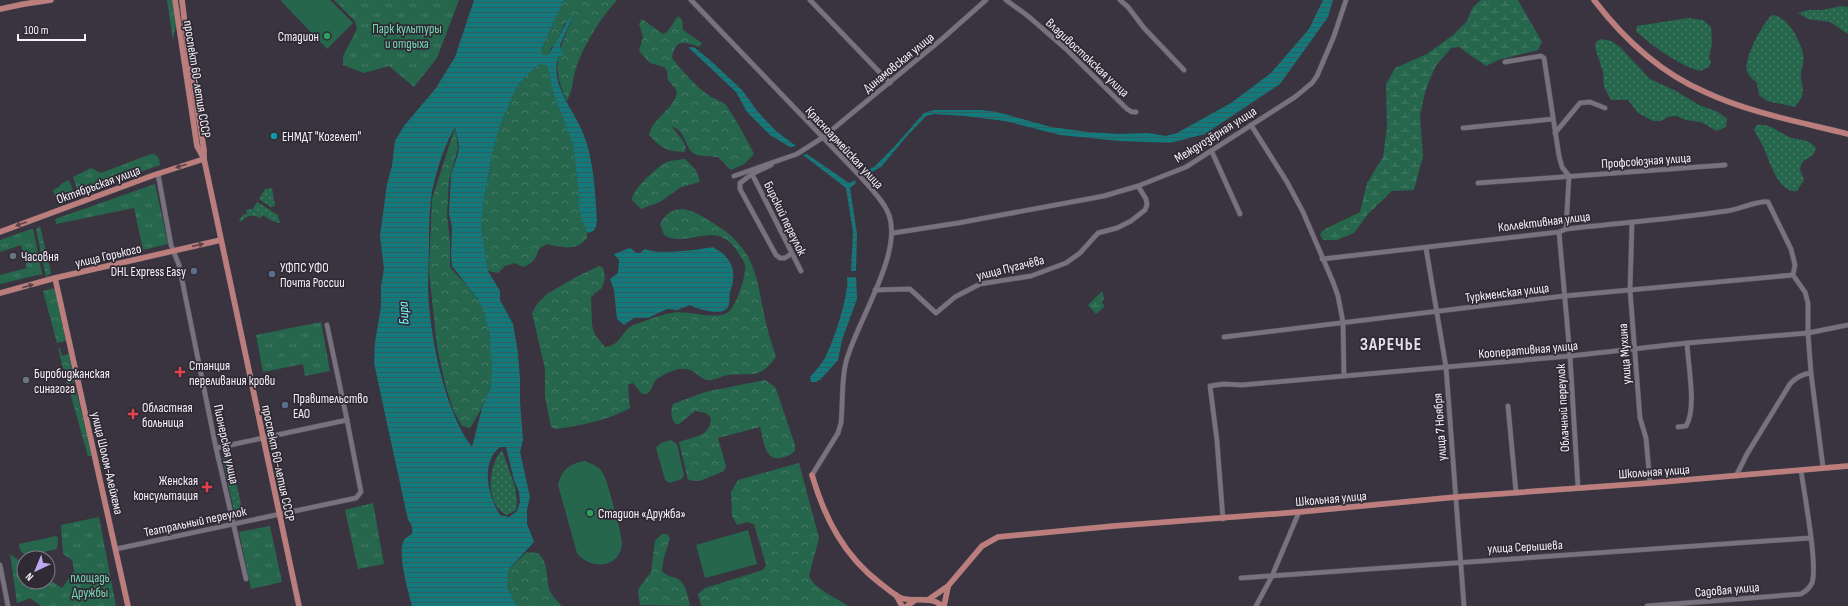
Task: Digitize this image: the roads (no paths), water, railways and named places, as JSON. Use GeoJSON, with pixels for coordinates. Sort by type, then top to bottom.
{"type":"FeatureCollection","features":[{"type":"Feature","properties":{"kind":"main road"},"geometry":{"type":"LineString","coordinates":[[0,9],[24,2],[51,0]]}},
{"type":"Feature","properties":{"kind":"main road","name":"проспект 60-летия СССР"},"geometry":{"type":"LineString","coordinates":[[175,0],[197,146],[204,159]]}},
{"type":"Feature","properties":{"kind":"main road","name":"проспект 60-летия СССР"},"geometry":{"type":"LineString","coordinates":[[182,0],[190,65],[204,150],[204,159],[299,606]]}},
{"type":"Feature","properties":{"kind":"main road"},"geometry":{"type":"LineString","coordinates":[[1594,0],[1608,18],[1656,64],[1698,89],[1733,104],[1848,134]]}},
{"type":"Feature","properties":{"kind":"main road","name":"Октябрьская улица"},"geometry":{"type":"LineString","coordinates":[[0,232],[158,174],[204,159]]}},
{"type":"Feature","properties":{"kind":"main road","name":"улица Горького"},"geometry":{"type":"LineString","coordinates":[[0,294],[55,278],[221,240]]}},
{"type":"Feature","properties":{"kind":"main road","name":"улица Шолом-Алейхема"},"geometry":{"type":"LineString","coordinates":[[55,278],[128,606]]}},
{"type":"Feature","properties":{"kind":"main road","name":"Школьная улица"},"geometry":{"type":"LineString","coordinates":[[948,586],[982,546],[998,536],[1114,526],[1224,519],[1456,497],[1650,483],[1848,466]]}},
{"type":"Feature","properties":{"kind":"main road"},"geometry":{"type":"LineString","coordinates":[[812,475],[828,518],[844,546],[864,571],[896,595],[914,601],[934,601],[943,606],[948,586]]}},
{"type":"Feature","properties":{"kind":"main road"},"geometry":{"type":"LineString","coordinates":[[928,600],[948,586]]}},
{"type":"Feature","properties":{"kind":"main road"},"geometry":{"type":"LineString","coordinates":[[896,595],[902,606]]}},
{"type":"Feature","properties":{"kind":"main road"},"geometry":{"type":"LineString","coordinates":[[907,606],[914,601]]}},
{"type":"Feature","properties":{"kind":"street","name":"Красноармейская улица"},"geometry":{"type":"LineString","coordinates":[[691,0],[876,195],[889,216],[893,232],[890,249],[845,364],[842,412],[838,433],[812,475]]}},
{"type":"Feature","properties":{"kind":"street"},"geometry":{"type":"LineString","coordinates":[[810,0],[890,83]]}},
{"type":"Feature","properties":{"kind":"street","name":"Динамовская улица"},"geometry":{"type":"LineString","coordinates":[[796,154],[822,138],[890,83],[986,0]]}},
{"type":"Feature","properties":{"kind":"street","name":"Владивостокская улица"},"geometry":{"type":"LineString","coordinates":[[1006,0],[1028,16],[1066,49],[1127,109],[1132,112],[1136,112]]}},
{"type":"Feature","properties":{"kind":"street"},"geometry":{"type":"LineString","coordinates":[[1120,0],[1184,70]]}},
{"type":"Feature","properties":{"kind":"street","name":"Междуозёрная улица"},"geometry":{"type":"LineString","coordinates":[[893,232],[1044,208],[1104,196],[1138,186],[1182,169],[1212,152],[1295,97],[1312,83],[1317,76],[1334,36],[1346,0]]}},
{"type":"Feature","properties":{"kind":"street"},"geometry":{"type":"LineString","coordinates":[[1505,62],[1541,56],[1544,58],[1556,132],[1558,156],[1562,167],[1570,176],[1566,229]]}},
{"type":"Feature","properties":{"kind":"street"},"geometry":{"type":"LineString","coordinates":[[1556,132],[1580,103],[1590,102],[1605,108]]}},
{"type":"Feature","properties":{"kind":"street"},"geometry":{"type":"LineString","coordinates":[[1464,128],[1553,119]]}},
{"type":"Feature","properties":{"kind":"street"},"geometry":{"type":"LineString","coordinates":[[1251,125],[1287,182],[1303,212],[1338,296],[1343,322],[1344,376]]}},
{"type":"Feature","properties":{"kind":"street"},"geometry":{"type":"LineString","coordinates":[[1212,152],[1240,214]]}},
{"type":"Feature","properties":{"kind":"street"},"geometry":{"type":"LineString","coordinates":[[734,176],[796,154]]}},
{"type":"Feature","properties":{"kind":"street","name":"Бирский переулок"},"geometry":{"type":"LineString","coordinates":[[796,154],[752,174],[791,254],[801,271]]}},
{"type":"Feature","properties":{"kind":"street","name":"Профсоюзная улица"},"geometry":{"type":"LineString","coordinates":[[1478,183],[1725,165]]}},
{"type":"Feature","properties":{"kind":"street","name":"Пионерская улица"},"geometry":{"type":"LineString","coordinates":[[158,174],[171,245],[179,265],[216,448],[246,579]]}},
{"type":"Feature","properties":{"kind":"street"},"geometry":{"type":"LineString","coordinates":[[752,174],[740,183],[740,189],[776,255],[780,258],[785,258],[791,254]]}},
{"type":"Feature","properties":{"kind":"street","name":"улица Пугачёва"},"geometry":{"type":"LineString","coordinates":[[875,290],[910,290],[936,312],[955,297],[980,284],[1030,276],[1066,263],[1080,253],[1098,233],[1124,224],[1145,210],[1147,205],[1146,199],[1138,186]]}},
{"type":"Feature","properties":{"kind":"street","name":"Коллективная улица"},"geometry":{"type":"LineString","coordinates":[[1322,259],[1559,232],[1566,229],[1678,218],[1739,210],[1764,201],[1768,202],[1791,249],[1795,265],[1793,275]]}},
{"type":"Feature","properties":{"kind":"street","name":"улица Мухина"},"geometry":{"type":"LineString","coordinates":[[1632,222],[1630,290],[1640,418],[1646,438],[1650,483]]}},
{"type":"Feature","properties":{"kind":"street","name":"Облачный переулок"},"geometry":{"type":"LineString","coordinates":[[1559,232],[1570,356],[1578,487]]}},
{"type":"Feature","properties":{"kind":"street","name":"улица 7 Ноября"},"geometry":{"type":"LineString","coordinates":[[1426,248],[1446,367],[1462,561],[1464,606]]}},
{"type":"Feature","properties":{"kind":"street"},"geometry":{"type":"LineString","coordinates":[[1793,275],[1805,292],[1808,303],[1808,333],[1811,373],[1823,468]]}},
{"type":"Feature","properties":{"kind":"street","name":"Туркменская улица"},"geometry":{"type":"LineString","coordinates":[[1224,337],[1564,296],[1793,275]]}},
{"type":"Feature","properties":{"kind":"street"},"geometry":{"type":"LineString","coordinates":[[216,448],[348,420],[327,325]]}},
{"type":"Feature","properties":{"kind":"street","name":"Кооперативная улица"},"geometry":{"type":"LineString","coordinates":[[1224,519],[1217,441],[1210,386],[1223,384],[1242,385],[1635,350],[1687,343],[1808,333],[1848,325]]}},
{"type":"Feature","properties":{"kind":"street"},"geometry":{"type":"LineString","coordinates":[[1678,427],[1686,426],[1693,404],[1687,343]]}},
{"type":"Feature","properties":{"kind":"street"},"geometry":{"type":"LineString","coordinates":[[1736,476],[1750,448],[1790,384],[1796,378],[1804,374],[1811,373]]}},
{"type":"Feature","properties":{"kind":"street"},"geometry":{"type":"LineString","coordinates":[[1508,406],[1516,492]]}},
{"type":"Feature","properties":{"kind":"street","name":"Театральный переулок"},"geometry":{"type":"LineString","coordinates":[[116,549],[356,498],[361,492],[348,420]]}},
{"type":"Feature","properties":{"kind":"street"},"geometry":{"type":"LineString","coordinates":[[1802,470],[1810,538]]}},
{"type":"Feature","properties":{"kind":"street"},"geometry":{"type":"LineString","coordinates":[[1256,606],[1272,576],[1299,512]]}},
{"type":"Feature","properties":{"kind":"street","name":"улица Серышева"},"geometry":{"type":"LineString","coordinates":[[1241,578],[1462,561],[1810,538]]}},
{"type":"Feature","properties":{"kind":"street","name":"Садовая улица"},"geometry":{"type":"LineString","coordinates":[[1647,606],[1801,594],[1808,591],[1812,582],[1814,563],[1810,538]]}},
{"type":"Feature","properties":{"kind":"street"},"geometry":{"type":"LineString","coordinates":[[0,565],[8,606]]}},
{"type":"Feature","properties":{"kind":"water","name":"Бира"},"geometry":{"type":"Polygon","coordinates":[[[474,0],[564,0],[541,50],[543,55],[549,55],[566,24],[574,14],[560,45],[561,50],[564,52],[563,55],[559,56],[557,76],[559,86],[579,124],[590,154],[596,199],[596,228],[592,232],[587,233],[579,211],[579,195],[573,145],[553,92],[547,65],[539,64],[517,86],[500,126],[493,150],[481,226],[488,271],[500,291],[500,300],[513,324],[518,353],[523,440],[520,452],[530,497],[527,510],[527,524],[534,542],[509,569],[507,587],[517,606],[412,606],[404,574],[402,548],[405,539],[412,534],[412,528],[408,520],[374,363],[375,342],[381,307],[381,286],[384,269],[380,236],[395,141],[404,126],[436,88],[455,57],[474,0]],[[455,127],[443,152],[432,190],[429,216],[428,287],[431,326],[446,392],[453,413],[462,432],[472,447],[482,408],[490,389],[492,372],[490,336],[483,310],[477,298],[452,266],[452,227],[449,214],[451,175],[459,146],[455,127]],[[500,447],[490,462],[488,471],[489,489],[500,515],[509,517],[517,511],[520,502],[519,492],[514,480],[506,447],[500,447]]]}},
{"type":"Feature","properties":{"kind":"water"},"geometry":{"type":"Polygon","coordinates":[[[1323,0],[1333,0],[1328,17],[1280,84],[1205,134],[1170,143],[1120,141],[1060,135],[1005,121],[934,114],[926,116],[881,167],[864,176],[863,173],[875,166],[924,113],[934,110],[981,110],[997,112],[1051,127],[1088,132],[1119,134],[1148,133],[1166,136],[1177,133],[1231,103],[1271,73],[1309,29],[1323,0]]]}},
{"type":"Feature","properties":{"kind":"water"},"geometry":{"type":"Polygon","coordinates":[[[688,47],[694,47],[711,61],[742,90],[758,112],[776,131],[796,146],[790,147],[770,135],[747,112],[736,92],[688,47]]]}},
{"type":"Feature","properties":{"kind":"water"},"geometry":{"type":"Polygon","coordinates":[[[807,154],[849,183],[855,180],[856,183],[850,188],[857,234],[856,271],[851,271],[853,232],[846,188],[803,155],[807,154]]]}},
{"type":"Feature","properties":{"kind":"water"},"geometry":{"type":"Polygon","coordinates":[[[713,247],[726,256],[733,269],[733,282],[729,304],[725,310],[716,312],[690,305],[677,310],[667,309],[648,318],[634,318],[624,325],[617,319],[614,290],[610,279],[618,273],[619,260],[614,254],[630,248],[637,253],[640,253],[645,249],[651,251],[668,252],[688,251],[713,247]]]}},
{"type":"Feature","properties":{"kind":"water"},"geometry":{"type":"Polygon","coordinates":[[[847,277],[856,277],[857,299],[842,340],[838,360],[821,379],[816,382],[811,382],[810,377],[825,358],[836,330],[846,294],[847,277]]]}},
{"type":"Feature","properties":{"kind":"place","name":"Стадион"},"geometry":{"type":"Point","coordinates":[327,36]}},
{"type":"Feature","properties":{"kind":"place","name":"ЕНМДТ \"Когелет\""},"geometry":{"type":"Point","coordinates":[274,136]}},
{"type":"Feature","properties":{"kind":"place","name":"Часовня"},"geometry":{"type":"Point","coordinates":[13,256]}},
{"type":"Feature","properties":{"kind":"place","name":"DHL Express Easy"},"geometry":{"type":"Point","coordinates":[194,271]}},
{"type":"Feature","properties":{"kind":"place","name":"УФПС УФО Почта России"},"geometry":{"type":"Point","coordinates":[272,274]}},
{"type":"Feature","properties":{"kind":"place","name":"Станция переливания крови"},"geometry":{"type":"Point","coordinates":[180,372]}},
{"type":"Feature","properties":{"kind":"place","name":"Биробиджанская синагога"},"geometry":{"type":"Point","coordinates":[26,380]}},
{"type":"Feature","properties":{"kind":"place","name":"Правительство ЕАО"},"geometry":{"type":"Point","coordinates":[285,405]}},
{"type":"Feature","properties":{"kind":"place","name":"Областная больница"},"geometry":{"type":"Point","coordinates":[133,414]}},
{"type":"Feature","properties":{"kind":"place","name":"Женская консультация"},"geometry":{"type":"Point","coordinates":[207,487]}},
{"type":"Feature","properties":{"kind":"place","name":"Стадион «Дружба»"},"geometry":{"type":"Point","coordinates":[590,513]}},
{"type":"Feature","properties":{"kind":"district","name":"ЗАРЕЧЬЕ"},"geometry":{"type":"Point","coordinates":[1391,344]}},
{"type":"Feature","properties":{"kind":"park label","name":"Парк культуры и отдыха"},"geometry":{"type":"Point","coordinates":[407,36]}},
{"type":"Feature","properties":{"kind":"park label","name":"площадь Дружбы"},"geometry":{"type":"Point","coordinates":[90,584]}}]}
